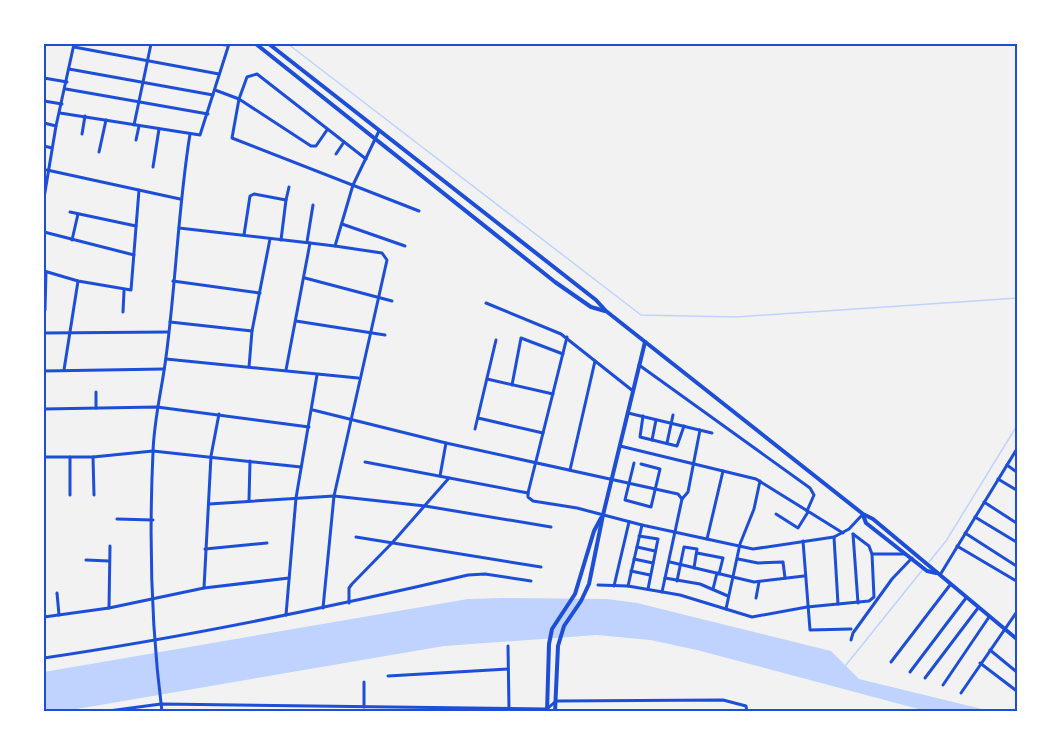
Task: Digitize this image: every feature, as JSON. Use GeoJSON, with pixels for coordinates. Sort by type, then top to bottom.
{"type":"FeatureCollection","features":[{"type":"Feature","properties":{"kind":"main road"},"geometry":{"type":"LineString","coordinates":[[256,44],[555,282],[591,307],[606,311]]}},
{"type":"Feature","properties":{"kind":"main road"},"geometry":{"type":"LineString","coordinates":[[269,44],[596,300],[606,311],[862,514],[873,519],[932,566],[950,585],[1017,640]]}},
{"type":"Feature","properties":{"kind":"main road"},"geometry":{"type":"LineString","coordinates":[[555,711],[558,646],[564,626],[581,601],[589,584],[603,514],[645,342]]}},
{"type":"Feature","properties":{"kind":"main road"},"geometry":{"type":"LineString","coordinates":[[547,710],[549,644],[552,629],[572,600],[594,531],[603,514]]}},
{"type":"Feature","properties":{"kind":"main road"},"geometry":{"type":"LineString","coordinates":[[862,514],[866,523],[927,571],[938,574]]}},
{"type":"Feature","properties":{"kind":"street"},"geometry":{"type":"LineString","coordinates":[[134,125],[151,44]]}},
{"type":"Feature","properties":{"kind":"street"},"geometry":{"type":"LineString","coordinates":[[60,113],[200,135],[228,44],[215,44]]}},
{"type":"Feature","properties":{"kind":"street"},"geometry":{"type":"LineString","coordinates":[[44,198],[45,176],[74,45],[219,74]]}},
{"type":"Feature","properties":{"kind":"street"},"geometry":{"type":"LineString","coordinates":[[69,69],[213,95]]}},
{"type":"Feature","properties":{"kind":"street"},"geometry":{"type":"LineString","coordinates":[[366,159],[257,74],[253,73],[247,77],[239,99],[232,138],[419,211]]}},
{"type":"Feature","properties":{"kind":"street"},"geometry":{"type":"LineString","coordinates":[[44,78],[67,82]]}},
{"type":"Feature","properties":{"kind":"street"},"geometry":{"type":"LineString","coordinates":[[66,89],[208,114]]}},
{"type":"Feature","properties":{"kind":"street"},"geometry":{"type":"LineString","coordinates":[[215,90],[239,99],[310,146],[316,146],[327,129]]}},
{"type":"Feature","properties":{"kind":"street"},"geometry":{"type":"LineString","coordinates":[[44,101],[62,104]]}},
{"type":"Feature","properties":{"kind":"street"},"geometry":{"type":"LineString","coordinates":[[81,134],[85,117]]}},
{"type":"Feature","properties":{"kind":"street"},"geometry":{"type":"LineString","coordinates":[[99,152],[106,120]]}},
{"type":"Feature","properties":{"kind":"street"},"geometry":{"type":"LineString","coordinates":[[44,123],[56,126]]}},
{"type":"Feature","properties":{"kind":"street"},"geometry":{"type":"LineString","coordinates":[[136,140],[139,126]]}},
{"type":"Feature","properties":{"kind":"street"},"geometry":{"type":"LineString","coordinates":[[153,167],[159,129]]}},
{"type":"Feature","properties":{"kind":"street"},"geometry":{"type":"LineString","coordinates":[[335,246],[353,185],[379,131]]}},
{"type":"Feature","properties":{"kind":"street"},"geometry":{"type":"LineString","coordinates":[[162,711],[154,642],[153,451],[157,407],[166,359],[180,199],[190,135]]}},
{"type":"Feature","properties":{"kind":"street"},"geometry":{"type":"LineString","coordinates":[[336,154],[344,142]]}},
{"type":"Feature","properties":{"kind":"street"},"geometry":{"type":"LineString","coordinates":[[44,146],[52,147]]}},
{"type":"Feature","properties":{"kind":"street"},"geometry":{"type":"LineString","coordinates":[[47,170],[180,199]]}},
{"type":"Feature","properties":{"kind":"street"},"geometry":{"type":"LineString","coordinates":[[281,240],[289,187]]}},
{"type":"Feature","properties":{"kind":"street"},"geometry":{"type":"LineString","coordinates":[[45,310],[45,271],[78,281],[129,291],[132,287],[139,190]]}},
{"type":"Feature","properties":{"kind":"street"},"geometry":{"type":"LineString","coordinates":[[244,236],[251,194],[286,200]]}},
{"type":"Feature","properties":{"kind":"street"},"geometry":{"type":"LineString","coordinates":[[286,370],[305,278],[312,205]]}},
{"type":"Feature","properties":{"kind":"street"},"geometry":{"type":"LineString","coordinates":[[70,212],[136,226]]}},
{"type":"Feature","properties":{"kind":"street"},"geometry":{"type":"LineString","coordinates":[[72,240],[78,214]]}},
{"type":"Feature","properties":{"kind":"street"},"geometry":{"type":"LineString","coordinates":[[342,224],[405,246]]}},
{"type":"Feature","properties":{"kind":"street"},"geometry":{"type":"LineString","coordinates":[[179,228],[309,242],[386,255],[334,496],[323,608]]}},
{"type":"Feature","properties":{"kind":"street"},"geometry":{"type":"LineString","coordinates":[[44,232],[134,255]]}},
{"type":"Feature","properties":{"kind":"street"},"geometry":{"type":"LineString","coordinates":[[249,367],[252,331],[270,238]]}},
{"type":"Feature","properties":{"kind":"street"},"geometry":{"type":"LineString","coordinates":[[305,278],[392,301]]}},
{"type":"Feature","properties":{"kind":"street"},"geometry":{"type":"LineString","coordinates":[[64,370],[78,281]]}},
{"type":"Feature","properties":{"kind":"street"},"geometry":{"type":"LineString","coordinates":[[173,281],[260,293]]}},
{"type":"Feature","properties":{"kind":"street"},"geometry":{"type":"LineString","coordinates":[[123,312],[124,291]]}},
{"type":"Feature","properties":{"kind":"street"},"geometry":{"type":"LineString","coordinates":[[486,303],[567,337],[633,391]]}},
{"type":"Feature","properties":{"kind":"street"},"geometry":{"type":"LineString","coordinates":[[296,321],[386,335]]}},
{"type":"Feature","properties":{"kind":"street"},"geometry":{"type":"LineString","coordinates":[[169,322],[252,331]]}},
{"type":"Feature","properties":{"kind":"street"},"geometry":{"type":"LineString","coordinates":[[44,333],[168,332]]}},
{"type":"Feature","properties":{"kind":"street"},"geometry":{"type":"LineString","coordinates":[[567,337],[528,493],[532,501],[603,514],[642,525],[740,544],[753,549],[834,537],[849,529],[862,514]]}},
{"type":"Feature","properties":{"kind":"street"},"geometry":{"type":"LineString","coordinates":[[512,385],[521,338],[562,354]]}},
{"type":"Feature","properties":{"kind":"street"},"geometry":{"type":"LineString","coordinates":[[475,429],[496,340]]}},
{"type":"Feature","properties":{"kind":"street"},"geometry":{"type":"LineString","coordinates":[[166,359],[359,378]]}},
{"type":"Feature","properties":{"kind":"street"},"geometry":{"type":"LineString","coordinates":[[570,470],[595,361]]}},
{"type":"Feature","properties":{"kind":"street"},"geometry":{"type":"LineString","coordinates":[[639,365],[810,488],[814,495],[798,528],[776,514]]}},
{"type":"Feature","properties":{"kind":"street"},"geometry":{"type":"LineString","coordinates":[[44,371],[164,369]]}},
{"type":"Feature","properties":{"kind":"street"},"geometry":{"type":"LineString","coordinates":[[286,615],[296,498],[313,410],[317,375]]}},
{"type":"Feature","properties":{"kind":"street"},"geometry":{"type":"LineString","coordinates":[[487,379],[552,394]]}},
{"type":"Feature","properties":{"kind":"street"},"geometry":{"type":"LineString","coordinates":[[96,392],[96,408]]}},
{"type":"Feature","properties":{"kind":"street"},"geometry":{"type":"LineString","coordinates":[[44,409],[157,407],[309,427]]}},
{"type":"Feature","properties":{"kind":"street"},"geometry":{"type":"LineString","coordinates":[[313,410],[535,464],[678,494],[682,499]]}},
{"type":"Feature","properties":{"kind":"street"},"geometry":{"type":"LineString","coordinates":[[628,413],[712,433]]}},
{"type":"Feature","properties":{"kind":"street"},"geometry":{"type":"LineString","coordinates":[[204,588],[211,456],[219,414]]}},
{"type":"Feature","properties":{"kind":"street"},"geometry":{"type":"LineString","coordinates":[[668,443],[674,415]]}},
{"type":"Feature","properties":{"kind":"street"},"geometry":{"type":"LineString","coordinates":[[642,416],[639,435],[652,440],[679,446],[684,426]]}},
{"type":"Feature","properties":{"kind":"street"},"geometry":{"type":"LineString","coordinates":[[478,418],[543,433]]}},
{"type":"Feature","properties":{"kind":"street"},"geometry":{"type":"LineString","coordinates":[[652,440],[656,420]]}},
{"type":"Feature","properties":{"kind":"street"},"geometry":{"type":"LineString","coordinates":[[662,592],[682,499],[688,492],[700,430]]}},
{"type":"Feature","properties":{"kind":"street"},"geometry":{"type":"LineString","coordinates":[[440,476],[446,443]]}},
{"type":"Feature","properties":{"kind":"street"},"geometry":{"type":"LineString","coordinates":[[620,446],[760,482],[843,532]]}},
{"type":"Feature","properties":{"kind":"street"},"geometry":{"type":"LineString","coordinates":[[938,574],[1017,447]]}},
{"type":"Feature","properties":{"kind":"street"},"geometry":{"type":"LineString","coordinates":[[44,457],[93,457],[153,451],[301,467]]}},
{"type":"Feature","properties":{"kind":"street"},"geometry":{"type":"LineString","coordinates":[[70,457],[70,495]]}},
{"type":"Feature","properties":{"kind":"street"},"geometry":{"type":"LineString","coordinates":[[93,457],[94,495]]}},
{"type":"Feature","properties":{"kind":"street"},"geometry":{"type":"LineString","coordinates":[[249,500],[250,461]]}},
{"type":"Feature","properties":{"kind":"street"},"geometry":{"type":"LineString","coordinates":[[365,462],[528,493]]}},
{"type":"Feature","properties":{"kind":"street"},"geometry":{"type":"LineString","coordinates":[[634,462],[625,500],[651,507],[660,469],[641,464]]}},
{"type":"Feature","properties":{"kind":"street"},"geometry":{"type":"LineString","coordinates":[[1007,465],[1017,473]]}},
{"type":"Feature","properties":{"kind":"street"},"geometry":{"type":"LineString","coordinates":[[707,538],[723,471]]}},
{"type":"Feature","properties":{"kind":"street"},"geometry":{"type":"LineString","coordinates":[[348,603],[349,588],[449,478]]}},
{"type":"Feature","properties":{"kind":"street"},"geometry":{"type":"LineString","coordinates":[[998,479],[1017,491]]}},
{"type":"Feature","properties":{"kind":"street"},"geometry":{"type":"LineString","coordinates":[[726,609],[740,544],[754,509],[760,482]]}},
{"type":"Feature","properties":{"kind":"street"},"geometry":{"type":"LineString","coordinates":[[208,504],[334,496],[425,506],[551,527]]}},
{"type":"Feature","properties":{"kind":"street"},"geometry":{"type":"LineString","coordinates":[[984,502],[1017,524]]}},
{"type":"Feature","properties":{"kind":"street"},"geometry":{"type":"LineString","coordinates":[[975,517],[1017,543]]}},
{"type":"Feature","properties":{"kind":"street"},"geometry":{"type":"LineString","coordinates":[[117,519],[153,520]]}},
{"type":"Feature","properties":{"kind":"street"},"geometry":{"type":"LineString","coordinates":[[614,586],[629,522]]}},
{"type":"Feature","properties":{"kind":"street"},"geometry":{"type":"LineString","coordinates":[[628,586],[642,525]]}},
{"type":"Feature","properties":{"kind":"street"},"geometry":{"type":"LineString","coordinates":[[598,585],[648,589],[752,617],[807,607],[869,601],[874,597],[872,554],[869,546],[849,529]]}},
{"type":"Feature","properties":{"kind":"street"},"geometry":{"type":"LineString","coordinates":[[964,533],[1017,567]]}},
{"type":"Feature","properties":{"kind":"street"},"geometry":{"type":"LineString","coordinates":[[854,534],[858,603]]}},
{"type":"Feature","properties":{"kind":"street"},"geometry":{"type":"LineString","coordinates":[[639,536],[658,539],[648,589]]}},
{"type":"Feature","properties":{"kind":"street"},"geometry":{"type":"LineString","coordinates":[[356,537],[540,567]]}},
{"type":"Feature","properties":{"kind":"street"},"geometry":{"type":"LineString","coordinates":[[834,537],[838,604]]}},
{"type":"Feature","properties":{"kind":"street"},"geometry":{"type":"LineString","coordinates":[[803,541],[810,630],[851,629]]}},
{"type":"Feature","properties":{"kind":"street"},"geometry":{"type":"LineString","coordinates":[[205,549],[267,543]]}},
{"type":"Feature","properties":{"kind":"street"},"geometry":{"type":"LineString","coordinates":[[109,608],[110,546]]}},
{"type":"Feature","properties":{"kind":"street"},"geometry":{"type":"LineString","coordinates":[[957,546],[1017,582]]}},
{"type":"Feature","properties":{"kind":"street"},"geometry":{"type":"LineString","coordinates":[[637,547],[655,551]]}},
{"type":"Feature","properties":{"kind":"street"},"geometry":{"type":"LineString","coordinates":[[677,581],[684,547],[697,549],[694,568]]}},
{"type":"Feature","properties":{"kind":"street"},"geometry":{"type":"LineString","coordinates":[[697,553],[723,558],[713,589]]}},
{"type":"Feature","properties":{"kind":"street"},"geometry":{"type":"LineString","coordinates":[[872,554],[907,554]]}},
{"type":"Feature","properties":{"kind":"street"},"geometry":{"type":"LineString","coordinates":[[634,559],[653,563]]}},
{"type":"Feature","properties":{"kind":"street"},"geometry":{"type":"LineString","coordinates":[[738,559],[758,563],[783,562],[785,578]]}},
{"type":"Feature","properties":{"kind":"street"},"geometry":{"type":"LineString","coordinates":[[86,560],[109,561]]}},
{"type":"Feature","properties":{"kind":"street"},"geometry":{"type":"LineString","coordinates":[[851,640],[853,633],[892,579],[914,560]]}},
{"type":"Feature","properties":{"kind":"street"},"geometry":{"type":"LineString","coordinates":[[670,562],[759,582],[804,576]]}},
{"type":"Feature","properties":{"kind":"street"},"geometry":{"type":"LineString","coordinates":[[631,571],[651,575]]}},
{"type":"Feature","properties":{"kind":"street"},"geometry":{"type":"LineString","coordinates":[[44,658],[154,642],[348,603],[468,575],[485,573],[531,581]]}},
{"type":"Feature","properties":{"kind":"street"},"geometry":{"type":"LineString","coordinates":[[44,617],[109,608],[204,588],[289,578]]}},
{"type":"Feature","properties":{"kind":"street"},"geometry":{"type":"LineString","coordinates":[[665,578],[713,589],[729,596]]}},
{"type":"Feature","properties":{"kind":"street"},"geometry":{"type":"LineString","coordinates":[[756,598],[759,582]]}},
{"type":"Feature","properties":{"kind":"street"},"geometry":{"type":"LineString","coordinates":[[891,662],[950,585]]}},
{"type":"Feature","properties":{"kind":"street"},"geometry":{"type":"LineString","coordinates":[[57,593],[59,615]]}},
{"type":"Feature","properties":{"kind":"street"},"geometry":{"type":"LineString","coordinates":[[910,672],[966,598]]}},
{"type":"Feature","properties":{"kind":"street"},"geometry":{"type":"LineString","coordinates":[[925,678],[978,608]]}},
{"type":"Feature","properties":{"kind":"street"},"geometry":{"type":"LineString","coordinates":[[962,693],[1017,610]]}},
{"type":"Feature","properties":{"kind":"street"},"geometry":{"type":"LineString","coordinates":[[943,685],[989,617]]}},
{"type":"Feature","properties":{"kind":"street"},"geometry":{"type":"LineString","coordinates":[[508,646],[509,709]]}},
{"type":"Feature","properties":{"kind":"street"},"geometry":{"type":"LineString","coordinates":[[990,650],[1017,673]]}},
{"type":"Feature","properties":{"kind":"street"},"geometry":{"type":"LineString","coordinates":[[980,663],[1017,692]]}},
{"type":"Feature","properties":{"kind":"street"},"geometry":{"type":"LineString","coordinates":[[388,676],[508,669]]}},
{"type":"Feature","properties":{"kind":"street"},"geometry":{"type":"LineString","coordinates":[[364,682],[364,707]]}},
{"type":"Feature","properties":{"kind":"street"},"geometry":{"type":"LineString","coordinates":[[101,711],[161,704],[417,710],[547,710],[556,701],[723,700],[741,703],[746,706],[747,711]]}},
{"type":"Feature","properties":{"kind":"street"},"geometry":{"type":"LineString","coordinates":[[270,706],[270,711]]}},
{"type":"Feature","properties":{"kind":"water"},"geometry":{"type":"Polygon","coordinates":[[[468,599],[607,599],[637,603],[831,651],[859,679],[990,711],[926,711],[697,650],[650,640],[597,635],[444,646],[65,711],[44,712],[44,672],[468,599]]]}},
{"type":"Feature","properties":{"kind":"waterway"},"geometry":{"type":"LineString","coordinates":[[288,44],[641,315],[736,317],[1018,298]]}},
{"type":"Feature","properties":{"kind":"waterway"},"geometry":{"type":"LineString","coordinates":[[929,562],[946,541],[1018,424]]}},
{"type":"Feature","properties":{"kind":"waterway"},"geometry":{"type":"LineString","coordinates":[[846,665],[924,568]]}}]}
